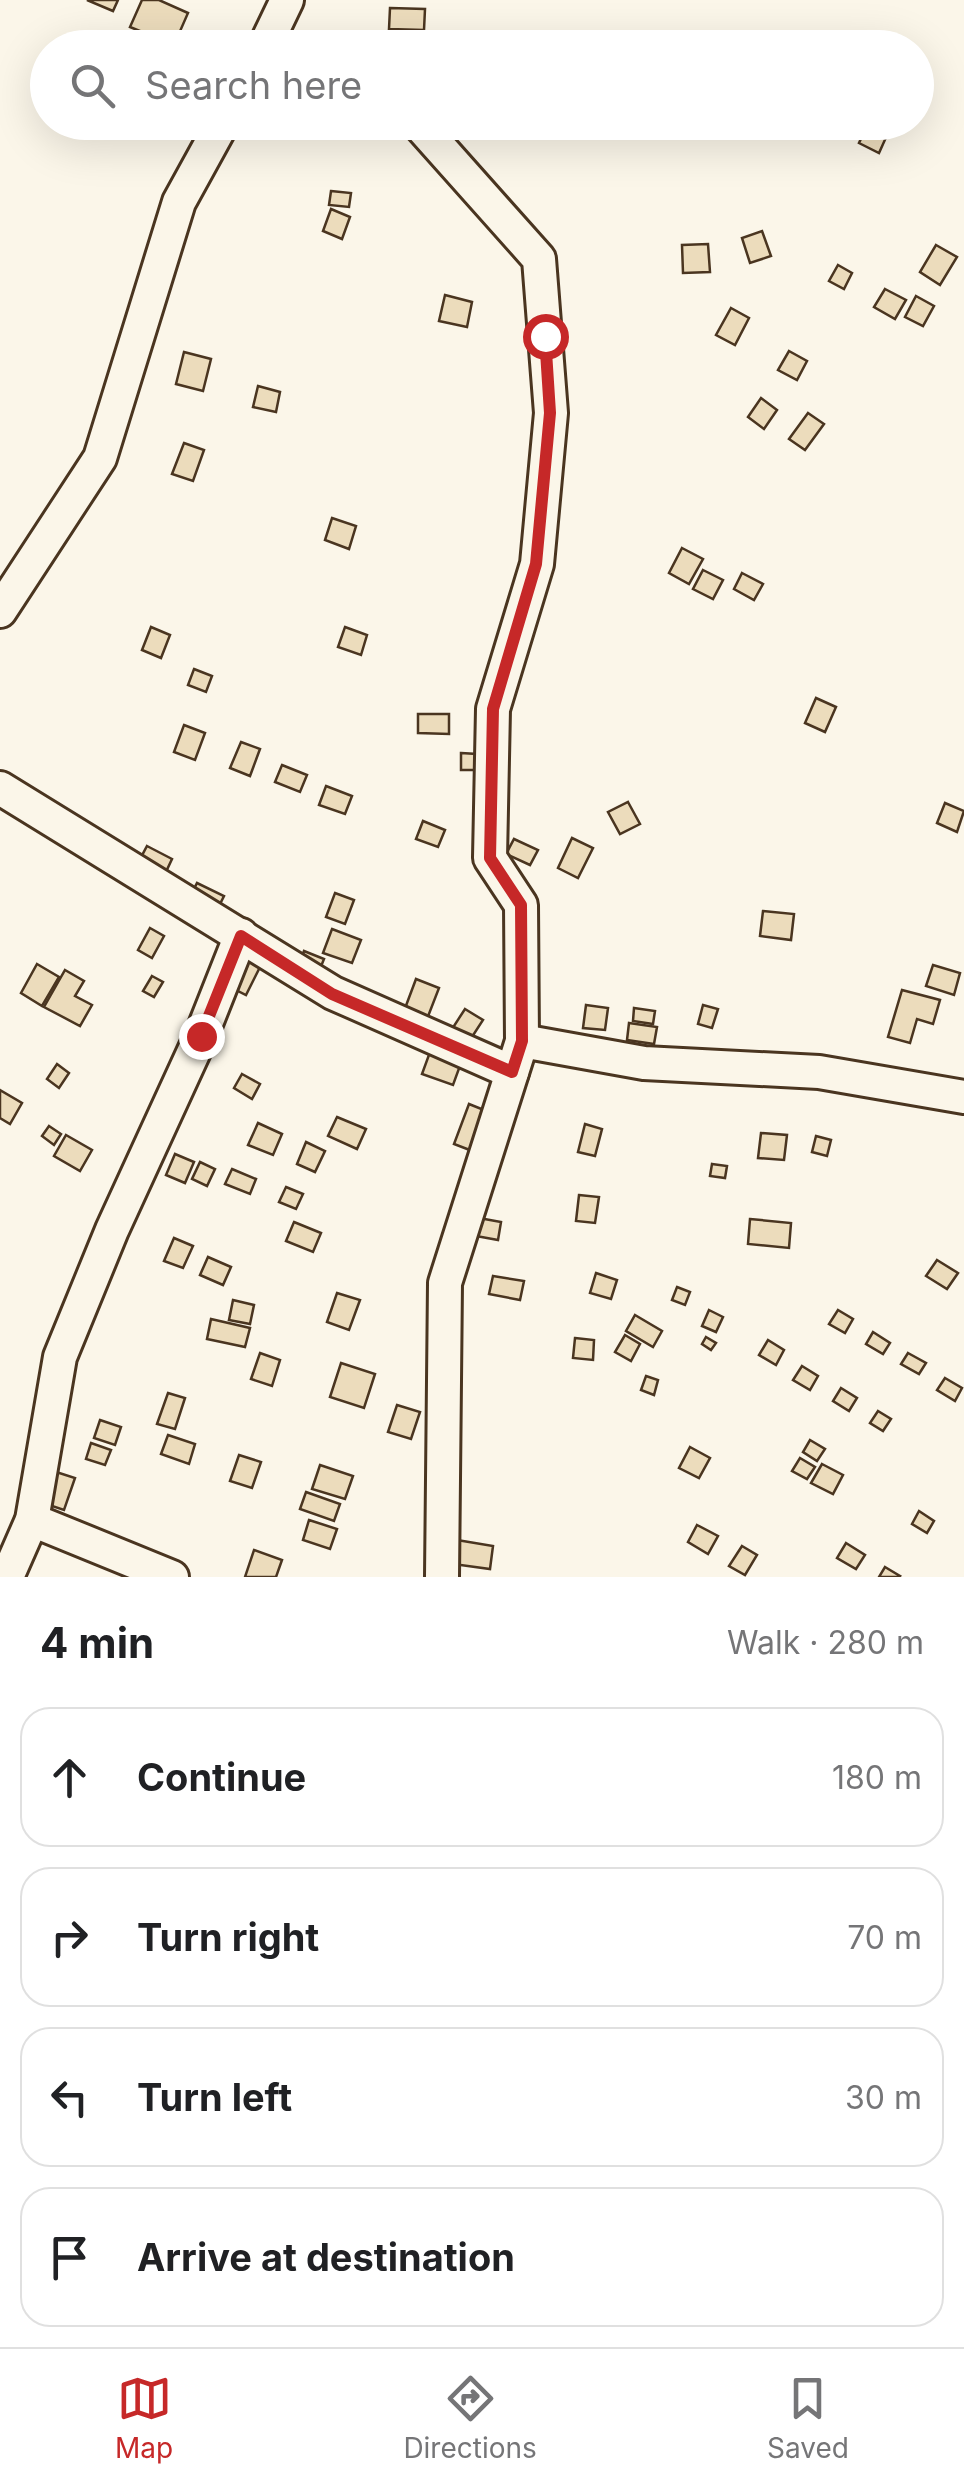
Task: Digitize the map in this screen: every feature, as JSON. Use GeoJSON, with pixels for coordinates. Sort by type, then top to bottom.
{"type":"FeatureCollection","features":[{"type":"Feature","properties":{"kind":"street"},"geometry":{"type":"LineString","coordinates":[[273,30],[287,0]]}},
{"type":"Feature","properties":{"kind":"street"},"geometry":{"type":"LineString","coordinates":[[0,610],[100,458],[179,202],[213,140]]}},
{"type":"Feature","properties":{"kind":"street"},"geometry":{"type":"LineString","coordinates":[[433,140],[540,259],[550,413],[536,564],[493,709],[490,858],[521,905],[517,1057],[445,1283],[442,1577]]}},
{"type":"Feature","properties":{"kind":"street"},"geometry":{"type":"LineString","coordinates":[[0,788],[332,994],[517,1057],[819,1072],[964,1097]]}},
{"type":"Feature","properties":{"kind":"street"},"geometry":{"type":"LineString","coordinates":[[6,1577],[32,1520],[60,1358],[241,936]]}},
{"type":"Feature","properties":{"kind":"street"},"geometry":{"type":"LineString","coordinates":[[32,1520],[172,1577]]}},
{"type":"Feature","properties":{"kind":"building"},"geometry":{"type":"Polygon","coordinates":[[[87,0],[118,0],[113,11],[87,0]]]}},
{"type":"Feature","properties":{"kind":"building"},"geometry":{"type":"Polygon","coordinates":[[[142,0],[159,0],[188,13],[181,30],[130,27],[142,0]]]}},
{"type":"Feature","properties":{"kind":"building"},"geometry":{"type":"Polygon","coordinates":[[[390,8],[425,9],[424,30],[389,29],[390,8]]]}},
{"type":"Feature","properties":{"kind":"building"},"geometry":{"type":"Polygon","coordinates":[[[860,140],[885,140],[879,153],[859,143],[860,140]]]}},
{"type":"Feature","properties":{"kind":"building"},"geometry":{"type":"Polygon","coordinates":[[[331,191],[351,193],[349,207],[329,205],[331,191]]]}},
{"type":"Feature","properties":{"kind":"building"},"geometry":{"type":"Polygon","coordinates":[[[331,209],[350,217],[342,239],[323,231],[331,209]]]}},
{"type":"Feature","properties":{"kind":"building"},"geometry":{"type":"Polygon","coordinates":[[[762,231],[771,256],[750,263],[742,238],[762,231]]]}},
{"type":"Feature","properties":{"kind":"building"},"geometry":{"type":"Polygon","coordinates":[[[708,244],[710,272],[683,273],[682,245],[708,244]]]}},
{"type":"Feature","properties":{"kind":"building"},"geometry":{"type":"Polygon","coordinates":[[[936,245],[957,257],[940,285],[920,272],[936,245]]]}},
{"type":"Feature","properties":{"kind":"building"},"geometry":{"type":"Polygon","coordinates":[[[838,265],[852,273],[844,289],[829,281],[838,265]]]}},
{"type":"Feature","properties":{"kind":"building"},"geometry":{"type":"Polygon","coordinates":[[[885,289],[906,300],[895,319],[874,307],[885,289]]]}},
{"type":"Feature","properties":{"kind":"building"},"geometry":{"type":"Polygon","coordinates":[[[445,295],[472,302],[467,327],[439,321],[445,295]]]}},
{"type":"Feature","properties":{"kind":"building"},"geometry":{"type":"Polygon","coordinates":[[[916,296],[934,306],[923,326],[905,317],[916,296]]]}},
{"type":"Feature","properties":{"kind":"building"},"geometry":{"type":"Polygon","coordinates":[[[731,308],[749,318],[735,345],[716,335],[731,308]]]}},
{"type":"Feature","properties":{"kind":"building"},"geometry":{"type":"Polygon","coordinates":[[[789,351],[807,361],[797,380],[778,370],[789,351]]]}},
{"type":"Feature","properties":{"kind":"building"},"geometry":{"type":"Polygon","coordinates":[[[184,352],[211,359],[203,391],[176,384],[184,352]]]}},
{"type":"Feature","properties":{"kind":"building"},"geometry":{"type":"Polygon","coordinates":[[[258,386],[280,392],[276,412],[253,407],[258,386]]]}},
{"type":"Feature","properties":{"kind":"building"},"geometry":{"type":"Polygon","coordinates":[[[761,398],[777,410],[764,429],[748,417],[761,398]]]}},
{"type":"Feature","properties":{"kind":"building"},"geometry":{"type":"Polygon","coordinates":[[[808,413],[824,424],[805,450],[789,439],[808,413]]]}},
{"type":"Feature","properties":{"kind":"building"},"geometry":{"type":"Polygon","coordinates":[[[184,443],[204,450],[193,481],[172,474],[184,443]]]}},
{"type":"Feature","properties":{"kind":"building"},"geometry":{"type":"Polygon","coordinates":[[[332,518],[356,526],[349,549],[325,540],[332,518]]]}},
{"type":"Feature","properties":{"kind":"building"},"geometry":{"type":"Polygon","coordinates":[[[682,548],[703,559],[689,584],[669,573],[682,548]]]}},
{"type":"Feature","properties":{"kind":"building"},"geometry":{"type":"Polygon","coordinates":[[[703,570],[723,580],[713,599],[693,589],[703,570]]]}},
{"type":"Feature","properties":{"kind":"building"},"geometry":{"type":"Polygon","coordinates":[[[742,573],[763,584],[754,600],[734,589],[742,573]]]}},
{"type":"Feature","properties":{"kind":"building"},"geometry":{"type":"Polygon","coordinates":[[[151,627],[170,635],[161,658],[142,650],[151,627]]]}},
{"type":"Feature","properties":{"kind":"building"},"geometry":{"type":"Polygon","coordinates":[[[345,627],[367,635],[361,655],[338,647],[345,627]]]}},
{"type":"Feature","properties":{"kind":"building"},"geometry":{"type":"Polygon","coordinates":[[[194,669],[212,676],[206,692],[188,685],[194,669]]]}},
{"type":"Feature","properties":{"kind":"building"},"geometry":{"type":"Polygon","coordinates":[[[816,698],[836,707],[825,732],[805,723],[816,698]]]}},
{"type":"Feature","properties":{"kind":"building"},"geometry":{"type":"Polygon","coordinates":[[[418,714],[449,714],[449,734],[418,733],[418,714]]]}},
{"type":"Feature","properties":{"kind":"building"},"geometry":{"type":"Polygon","coordinates":[[[184,725],[205,733],[195,760],[174,752],[184,725]]]}},
{"type":"Feature","properties":{"kind":"building"},"geometry":{"type":"Polygon","coordinates":[[[241,742],[260,749],[250,776],[230,768],[241,742]]]}},
{"type":"Feature","properties":{"kind":"building"},"geometry":{"type":"Polygon","coordinates":[[[461,753],[477,754],[477,770],[461,770],[461,753]]]}},
{"type":"Feature","properties":{"kind":"building"},"geometry":{"type":"Polygon","coordinates":[[[282,765],[307,775],[300,792],[275,782],[282,765]]]}},
{"type":"Feature","properties":{"kind":"building"},"geometry":{"type":"Polygon","coordinates":[[[326,786],[352,796],[345,814],[319,805],[326,786]]]}},
{"type":"Feature","properties":{"kind":"building"},"geometry":{"type":"Polygon","coordinates":[[[628,802],[640,824],[620,834],[608,812],[628,802]]]}},
{"type":"Feature","properties":{"kind":"building"},"geometry":{"type":"Polygon","coordinates":[[[945,803],[964,811],[957,832],[937,823],[945,803]]]}},
{"type":"Feature","properties":{"kind":"building"},"geometry":{"type":"Polygon","coordinates":[[[423,821],[445,830],[438,847],[416,839],[423,821]]]}},
{"type":"Feature","properties":{"kind":"building"},"geometry":{"type":"Polygon","coordinates":[[[572,838],[593,848],[578,878],[558,868],[572,838]]]}},
{"type":"Feature","properties":{"kind":"building"},"geometry":{"type":"Polygon","coordinates":[[[514,839],[538,850],[530,865],[506,854],[514,839]]]}},
{"type":"Feature","properties":{"kind":"building"},"geometry":{"type":"Polygon","coordinates":[[[147,846],[172,859],[164,876],[138,863],[147,846]]]}},
{"type":"Feature","properties":{"kind":"building"},"geometry":{"type":"Polygon","coordinates":[[[197,883],[224,896],[216,912],[189,899],[197,883]]]}},
{"type":"Feature","properties":{"kind":"building"},"geometry":{"type":"Polygon","coordinates":[[[335,893],[354,900],[345,924],[326,917],[335,893]]]}},
{"type":"Feature","properties":{"kind":"building"},"geometry":{"type":"Polygon","coordinates":[[[763,911],[794,914],[791,940],[760,936],[763,911]]]}},
{"type":"Feature","properties":{"kind":"building"},"geometry":{"type":"Polygon","coordinates":[[[150,928],[164,936],[152,958],[138,950],[150,928]]]}},
{"type":"Feature","properties":{"kind":"building"},"geometry":{"type":"Polygon","coordinates":[[[332,929],[361,940],[352,963],[323,953],[332,929]]]}},
{"type":"Feature","properties":{"kind":"building"},"geometry":{"type":"Polygon","coordinates":[[[304,951],[324,959],[318,974],[298,967],[304,951]]]}},
{"type":"Feature","properties":{"kind":"building"},"geometry":{"type":"Polygon","coordinates":[[[242,954],[262,963],[246,995],[226,985],[242,954]]]}},
{"type":"Feature","properties":{"kind":"building"},"geometry":{"type":"Polygon","coordinates":[[[37,964],[59,977],[42,1006],[21,993],[37,964]]]}},
{"type":"Feature","properties":{"kind":"building"},"geometry":{"type":"Polygon","coordinates":[[[933,965],[960,973],[954,995],[926,986],[933,965]]]}},
{"type":"Feature","properties":{"kind":"building"},"geometry":{"type":"Polygon","coordinates":[[[65,970],[84,981],[75,996],[92,1005],[80,1026],[44,1007],[65,970]]]}},
{"type":"Feature","properties":{"kind":"building"},"geometry":{"type":"Polygon","coordinates":[[[152,976],[163,982],[154,997],[143,991],[152,976]]]}},
{"type":"Feature","properties":{"kind":"building"},"geometry":{"type":"Polygon","coordinates":[[[416,979],[439,988],[427,1019],[404,1011],[416,979]]]}},
{"type":"Feature","properties":{"kind":"building"},"geometry":{"type":"Polygon","coordinates":[[[902,990],[940,1000],[933,1024],[917,1019],[910,1043],[888,1037],[902,990]]]}},
{"type":"Feature","properties":{"kind":"building"},"geometry":{"type":"Polygon","coordinates":[[[586,1005],[608,1008],[605,1030],[583,1028],[586,1005]]]}},
{"type":"Feature","properties":{"kind":"building"},"geometry":{"type":"Polygon","coordinates":[[[703,1005],[718,1009],[712,1028],[698,1024],[703,1005]]]}},
{"type":"Feature","properties":{"kind":"building"},"geometry":{"type":"Polygon","coordinates":[[[634,1008],[655,1011],[653,1024],[633,1021],[634,1008]]]}},
{"type":"Feature","properties":{"kind":"building"},"geometry":{"type":"Polygon","coordinates":[[[465,1009],[483,1020],[470,1040],[452,1029],[465,1009]]]}},
{"type":"Feature","properties":{"kind":"building"},"geometry":{"type":"Polygon","coordinates":[[[629,1023],[657,1027],[654,1044],[627,1040],[629,1023]]]}},
{"type":"Feature","properties":{"kind":"building"},"geometry":{"type":"Polygon","coordinates":[[[430,1052],[461,1063],[453,1085],[422,1074],[430,1052]]]}},
{"type":"Feature","properties":{"kind":"building"},"geometry":{"type":"Polygon","coordinates":[[[57,1064],[69,1073],[59,1088],[47,1079],[57,1064]]]}},
{"type":"Feature","properties":{"kind":"building"},"geometry":{"type":"Polygon","coordinates":[[[242,1074],[260,1084],[252,1099],[234,1088],[242,1074]]]}},
{"type":"Feature","properties":{"kind":"building"},"geometry":{"type":"Polygon","coordinates":[[[0,1090],[22,1103],[10,1124],[0,1118],[0,1090]]]}},
{"type":"Feature","properties":{"kind":"building"},"geometry":{"type":"Polygon","coordinates":[[[469,1104],[489,1112],[475,1152],[454,1144],[469,1104]]]}},
{"type":"Feature","properties":{"kind":"building"},"geometry":{"type":"Polygon","coordinates":[[[337,1117],[366,1129],[357,1149],[328,1136],[337,1117]]]}},
{"type":"Feature","properties":{"kind":"building"},"geometry":{"type":"Polygon","coordinates":[[[258,1123],[282,1134],[273,1155],[248,1145],[258,1123]]]}},
{"type":"Feature","properties":{"kind":"building"},"geometry":{"type":"Polygon","coordinates":[[[585,1124],[602,1129],[595,1156],[578,1152],[585,1124]]]}},
{"type":"Feature","properties":{"kind":"building"},"geometry":{"type":"Polygon","coordinates":[[[49,1126],[61,1134],[54,1145],[42,1136],[49,1126]]]}},
{"type":"Feature","properties":{"kind":"building"},"geometry":{"type":"Polygon","coordinates":[[[761,1133],[787,1135],[784,1160],[758,1158],[761,1133]]]}},
{"type":"Feature","properties":{"kind":"building"},"geometry":{"type":"Polygon","coordinates":[[[66,1135],[92,1150],[80,1171],[54,1156],[66,1135]]]}},
{"type":"Feature","properties":{"kind":"building"},"geometry":{"type":"Polygon","coordinates":[[[816,1136],[831,1140],[827,1156],[812,1152],[816,1136]]]}},
{"type":"Feature","properties":{"kind":"building"},"geometry":{"type":"Polygon","coordinates":[[[306,1142],[325,1151],[315,1172],[297,1164],[306,1142]]]}},
{"type":"Feature","properties":{"kind":"building"},"geometry":{"type":"Polygon","coordinates":[[[175,1154],[194,1162],[185,1183],[166,1175],[175,1154]]]}},
{"type":"Feature","properties":{"kind":"building"},"geometry":{"type":"Polygon","coordinates":[[[200,1162],[215,1169],[207,1186],[192,1179],[200,1162]]]}},
{"type":"Feature","properties":{"kind":"building"},"geometry":{"type":"Polygon","coordinates":[[[712,1164],[727,1166],[725,1178],[710,1176],[712,1164]]]}},
{"type":"Feature","properties":{"kind":"building"},"geometry":{"type":"Polygon","coordinates":[[[232,1169],[256,1179],[250,1194],[225,1184],[232,1169]]]}},
{"type":"Feature","properties":{"kind":"building"},"geometry":{"type":"Polygon","coordinates":[[[286,1187],[303,1194],[296,1209],[279,1202],[286,1187]]]}},
{"type":"Feature","properties":{"kind":"building"},"geometry":{"type":"Polygon","coordinates":[[[579,1195],[599,1197],[595,1223],[576,1221],[579,1195]]]}},
{"type":"Feature","properties":{"kind":"building"},"geometry":{"type":"Polygon","coordinates":[[[479,1218],[501,1222],[498,1240],[476,1236],[479,1218]]]}},
{"type":"Feature","properties":{"kind":"building"},"geometry":{"type":"Polygon","coordinates":[[[750,1219],[791,1223],[789,1248],[748,1244],[750,1219]]]}},
{"type":"Feature","properties":{"kind":"building"},"geometry":{"type":"Polygon","coordinates":[[[294,1222],[321,1233],[313,1252],[286,1241],[294,1222]]]}},
{"type":"Feature","properties":{"kind":"building"},"geometry":{"type":"Polygon","coordinates":[[[174,1238],[193,1246],[183,1268],[164,1261],[174,1238]]]}},
{"type":"Feature","properties":{"kind":"building"},"geometry":{"type":"Polygon","coordinates":[[[208,1257],[231,1267],[223,1285],[200,1275],[208,1257]]]}},
{"type":"Feature","properties":{"kind":"building"},"geometry":{"type":"Polygon","coordinates":[[[937,1260],[958,1273],[947,1289],[926,1276],[937,1260]]]}},
{"type":"Feature","properties":{"kind":"building"},"geometry":{"type":"Polygon","coordinates":[[[596,1273],[617,1280],[611,1299],[590,1293],[596,1273]]]}},
{"type":"Feature","properties":{"kind":"building"},"geometry":{"type":"Polygon","coordinates":[[[493,1276],[524,1281],[520,1300],[489,1294],[493,1276]]]}},
{"type":"Feature","properties":{"kind":"building"},"geometry":{"type":"Polygon","coordinates":[[[677,1287],[690,1292],[685,1305],[672,1300],[677,1287]]]}},
{"type":"Feature","properties":{"kind":"building"},"geometry":{"type":"Polygon","coordinates":[[[337,1293],[360,1300],[349,1330],[327,1322],[337,1293]]]}},
{"type":"Feature","properties":{"kind":"building"},"geometry":{"type":"Polygon","coordinates":[[[233,1300],[254,1305],[250,1324],[229,1320],[233,1300]]]}},
{"type":"Feature","properties":{"kind":"building"},"geometry":{"type":"Polygon","coordinates":[[[709,1310],[723,1317],[716,1332],[702,1326],[709,1310]]]}},
{"type":"Feature","properties":{"kind":"building"},"geometry":{"type":"Polygon","coordinates":[[[838,1310],[853,1319],[845,1333],[829,1324],[838,1310]]]}},
{"type":"Feature","properties":{"kind":"building"},"geometry":{"type":"Polygon","coordinates":[[[635,1315],[662,1331],[653,1347],[626,1331],[635,1315]]]}},
{"type":"Feature","properties":{"kind":"building"},"geometry":{"type":"Polygon","coordinates":[[[211,1319],[250,1328],[245,1347],[207,1339],[211,1319]]]}},
{"type":"Feature","properties":{"kind":"building"},"geometry":{"type":"Polygon","coordinates":[[[873,1332],[890,1343],[883,1354],[866,1344],[873,1332]]]}},
{"type":"Feature","properties":{"kind":"building"},"geometry":{"type":"Polygon","coordinates":[[[625,1335],[640,1344],[631,1361],[615,1352],[625,1335]]]}},
{"type":"Feature","properties":{"kind":"building"},"geometry":{"type":"Polygon","coordinates":[[[706,1337],[716,1343],[711,1350],[702,1344],[706,1337]]]}},
{"type":"Feature","properties":{"kind":"building"},"geometry":{"type":"Polygon","coordinates":[[[575,1338],[594,1340],[593,1360],[573,1358],[575,1338]]]}},
{"type":"Feature","properties":{"kind":"building"},"geometry":{"type":"Polygon","coordinates":[[[768,1340],[784,1350],[776,1365],[759,1355],[768,1340]]]}},
{"type":"Feature","properties":{"kind":"building"},"geometry":{"type":"Polygon","coordinates":[[[260,1353],[280,1360],[272,1386],[251,1379],[260,1353]]]}},
{"type":"Feature","properties":{"kind":"building"},"geometry":{"type":"Polygon","coordinates":[[[908,1353],[926,1363],[919,1374],[901,1364],[908,1353]]]}},
{"type":"Feature","properties":{"kind":"building"},"geometry":{"type":"Polygon","coordinates":[[[341,1363],[375,1374],[364,1408],[330,1397],[341,1363]]]}},
{"type":"Feature","properties":{"kind":"building"},"geometry":{"type":"Polygon","coordinates":[[[802,1366],[818,1376],[810,1390],[793,1380],[802,1366]]]}},
{"type":"Feature","properties":{"kind":"building"},"geometry":{"type":"Polygon","coordinates":[[[646,1376],[658,1380],[654,1395],[641,1390],[646,1376]]]}},
{"type":"Feature","properties":{"kind":"building"},"geometry":{"type":"Polygon","coordinates":[[[945,1378],[962,1388],[955,1401],[937,1390],[945,1378]]]}},
{"type":"Feature","properties":{"kind":"building"},"geometry":{"type":"Polygon","coordinates":[[[841,1388],[857,1398],[849,1411],[833,1401],[841,1388]]]}},
{"type":"Feature","properties":{"kind":"building"},"geometry":{"type":"Polygon","coordinates":[[[168,1393],[185,1398],[175,1429],[157,1424],[168,1393]]]}},
{"type":"Feature","properties":{"kind":"building"},"geometry":{"type":"Polygon","coordinates":[[[397,1405],[420,1412],[411,1439],[388,1432],[397,1405]]]}},
{"type":"Feature","properties":{"kind":"building"},"geometry":{"type":"Polygon","coordinates":[[[878,1411],[891,1419],[883,1431],[870,1423],[878,1411]]]}},
{"type":"Feature","properties":{"kind":"building"},"geometry":{"type":"Polygon","coordinates":[[[100,1420],[121,1427],[115,1445],[94,1438],[100,1420]]]}},
{"type":"Feature","properties":{"kind":"building"},"geometry":{"type":"Polygon","coordinates":[[[168,1435],[195,1444],[189,1464],[161,1454],[168,1435]]]}},
{"type":"Feature","properties":{"kind":"building"},"geometry":{"type":"Polygon","coordinates":[[[810,1440],[825,1449],[817,1461],[803,1452],[810,1440]]]}},
{"type":"Feature","properties":{"kind":"building"},"geometry":{"type":"Polygon","coordinates":[[[91,1443],[111,1450],[105,1465],[86,1459],[91,1443]]]}},
{"type":"Feature","properties":{"kind":"building"},"geometry":{"type":"Polygon","coordinates":[[[690,1447],[710,1458],[699,1478],[679,1468],[690,1447]]]}},
{"type":"Feature","properties":{"kind":"building"},"geometry":{"type":"Polygon","coordinates":[[[239,1455],[261,1462],[252,1488],[230,1481],[239,1455]]]}},
{"type":"Feature","properties":{"kind":"building"},"geometry":{"type":"Polygon","coordinates":[[[800,1458],[815,1467],[807,1479],[792,1471],[800,1458]]]}},
{"type":"Feature","properties":{"kind":"building"},"geometry":{"type":"Polygon","coordinates":[[[822,1464],[843,1475],[833,1494],[811,1483],[822,1464]]]}},
{"type":"Feature","properties":{"kind":"building"},"geometry":{"type":"Polygon","coordinates":[[[320,1465],[353,1476],[345,1499],[312,1489],[320,1465]]]}},
{"type":"Feature","properties":{"kind":"building"},"geometry":{"type":"Polygon","coordinates":[[[50,1470],[75,1478],[64,1510],[40,1502],[50,1470]]]}},
{"type":"Feature","properties":{"kind":"building"},"geometry":{"type":"Polygon","coordinates":[[[306,1492],[340,1504],[334,1521],[300,1509],[306,1492]]]}},
{"type":"Feature","properties":{"kind":"building"},"geometry":{"type":"Polygon","coordinates":[[[919,1511],[934,1521],[927,1533],[912,1524],[919,1511]]]}},
{"type":"Feature","properties":{"kind":"building"},"geometry":{"type":"Polygon","coordinates":[[[309,1520],[337,1529],[330,1549],[303,1540],[309,1520]]]}},
{"type":"Feature","properties":{"kind":"building"},"geometry":{"type":"Polygon","coordinates":[[[697,1525],[718,1536],[708,1554],[688,1542],[697,1525]]]}},
{"type":"Feature","properties":{"kind":"building"},"geometry":{"type":"Polygon","coordinates":[[[457,1540],[493,1546],[490,1569],[453,1564],[457,1540]]]}},
{"type":"Feature","properties":{"kind":"building"},"geometry":{"type":"Polygon","coordinates":[[[846,1543],[865,1555],[856,1569],[837,1558],[846,1543]]]}},
{"type":"Feature","properties":{"kind":"building"},"geometry":{"type":"Polygon","coordinates":[[[742,1546],[757,1555],[745,1575],[729,1566],[742,1546]]]}},
{"type":"Feature","properties":{"kind":"building"},"geometry":{"type":"Polygon","coordinates":[[[254,1550],[282,1560],[276,1577],[245,1577],[254,1550]]]}},
{"type":"Feature","properties":{"kind":"building"},"geometry":{"type":"Polygon","coordinates":[[[885,1567],[900,1576],[879,1577],[885,1567]]]}},
{"type":"Feature","properties":{"kind":"route"},"geometry":{"type":"LineString","coordinates":[[201,1036],[241,936],[332,994],[512,1072],[522,1041],[521,905],[490,858],[493,709],[536,564],[550,413],[545,336]]}}]}
